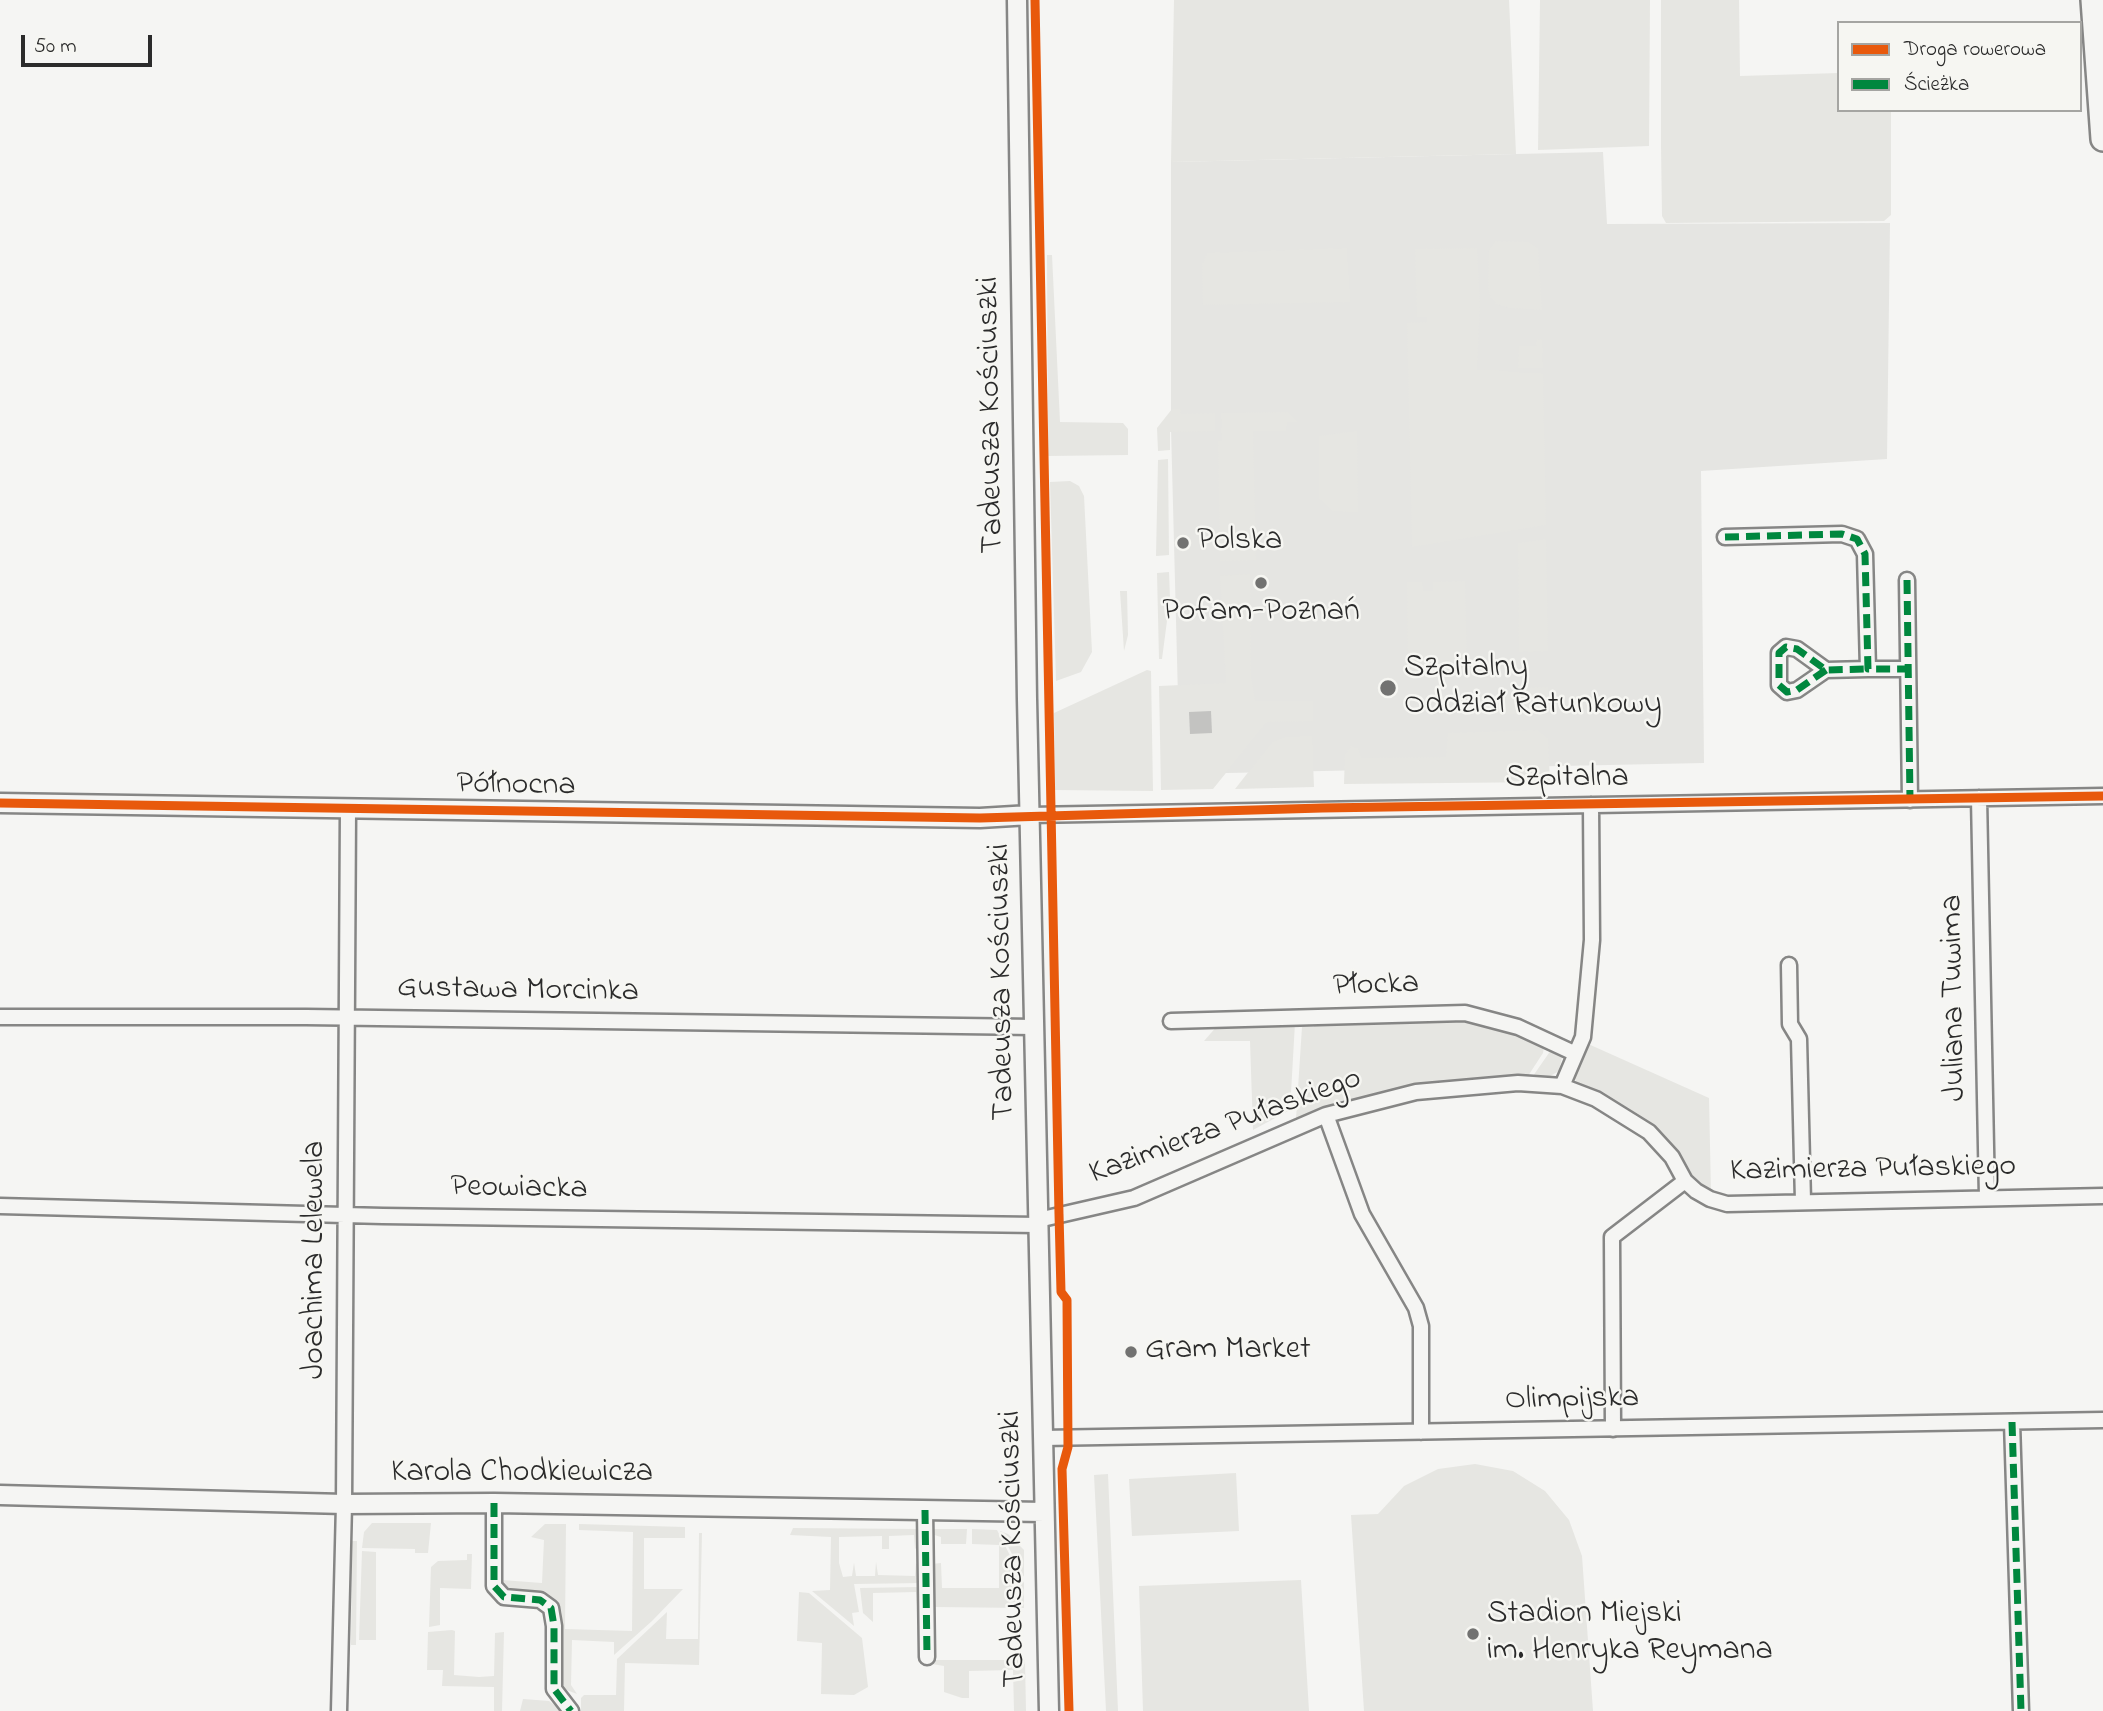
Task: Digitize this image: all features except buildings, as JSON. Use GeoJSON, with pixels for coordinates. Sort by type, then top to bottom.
{"type":"FeatureCollection","features":[{"type":"Feature","properties":{"kind":"main road"},"geometry":{"type":"LineString","coordinates":[[2093,0],[2103,139]]}},
{"type":"Feature","properties":{"kind":"street","name":"Tadeusza Kościuszki"},"geometry":{"type":"LineString","coordinates":[[1017,0],[1030,815],[1049,1711]]}},
{"type":"Feature","properties":{"kind":"street"},"geometry":{"type":"LineString","coordinates":[[1724,537],[1842,534],[1857,539],[1865,554],[1868,669]]}},
{"type":"Feature","properties":{"kind":"street"},"geometry":{"type":"LineString","coordinates":[[1907,580],[1910,800]]}},
{"type":"Feature","properties":{"kind":"street"},"geometry":{"type":"LineString","coordinates":[[1826,670],[1909,669]]}},
{"type":"Feature","properties":{"kind":"street","name":"Szpitalna"},"geometry":{"type":"LineString","coordinates":[[1030,815],[2103,796]]}},
{"type":"Feature","properties":{"kind":"street","name":"Juliana Tuwima"},"geometry":{"type":"LineString","coordinates":[[1979,798],[1987,1196]]}},
{"type":"Feature","properties":{"kind":"street","name":"Północna"},"geometry":{"type":"LineString","coordinates":[[0,803],[980,818],[1030,815]]}},
{"type":"Feature","properties":{"kind":"street"},"geometry":{"type":"LineString","coordinates":[[1562,1086],[1583,1037],[1592,940],[1591,805]]}},
{"type":"Feature","properties":{"kind":"street","name":"Joachima Lelewela"},"geometry":{"type":"LineString","coordinates":[[338,1711],[344,1504],[348,810]]}},
{"type":"Feature","properties":{"kind":"street"},"geometry":{"type":"LineString","coordinates":[[1789,965],[1790,1024],[1799,1039],[1803,1201]]}},
{"type":"Feature","properties":{"kind":"street","name":"Płocka"},"geometry":{"type":"LineString","coordinates":[[1171,1021],[1465,1013],[1518,1027],[1574,1053]]}},
{"type":"Feature","properties":{"kind":"street","name":"Gustawa Morcinka"},"geometry":{"type":"LineString","coordinates":[[0,1017],[347,1017],[1034,1027]]}},
{"type":"Feature","properties":{"kind":"street","name":"Kazimierza Pułaskiego"},"geometry":{"type":"LineString","coordinates":[[1038,1222],[1134,1198],[1326,1115],[1416,1093],[1518,1083],[1562,1086],[1595,1099],[1649,1132],[1672,1157],[1685,1181],[1710,1199],[1727,1204],[1987,1196],[2103,1196]]}},
{"type":"Feature","properties":{"kind":"street"},"geometry":{"type":"LineString","coordinates":[[1326,1115],[1362,1214],[1416,1308],[1421,1326],[1421,1432]]}},
{"type":"Feature","properties":{"kind":"street"},"geometry":{"type":"LineString","coordinates":[[1613,1429],[1612,1237],[1685,1181]]}},
{"type":"Feature","properties":{"kind":"street","name":"Peowiacka"},"geometry":{"type":"LineString","coordinates":[[0,1206],[346,1215],[1038,1222]]}},
{"type":"Feature","properties":{"kind":"street","name":"Olimpijska"},"geometry":{"type":"LineString","coordinates":[[1042,1438],[2103,1420]]}},
{"type":"Feature","properties":{"kind":"street"},"geometry":{"type":"LineString","coordinates":[[2012,1422],[2021,1711]]}},
{"type":"Feature","properties":{"kind":"street","name":"Karola Chodkiewicza"},"geometry":{"type":"LineString","coordinates":[[0,1495],[344,1504],[494,1503],[1044,1512]]}},
{"type":"Feature","properties":{"kind":"street"},"geometry":{"type":"LineString","coordinates":[[494,1503],[493,1582],[504,1597],[540,1600],[551,1608],[554,1626],[554,1689],[571,1711]]}},
{"type":"Feature","properties":{"kind":"street"},"geometry":{"type":"LineString","coordinates":[[925,1510],[927,1657]]}},
{"type":"Feature","properties":{"kind":"shaded area"},"geometry":{"type":"Polygon","coordinates":[[[1174,0],[1509,0],[1516,154],[1171,162],[1174,0]]]}},
{"type":"Feature","properties":{"kind":"shaded area"},"geometry":{"type":"Polygon","coordinates":[[[1540,0],[1650,0],[1649,146],[1538,150],[1540,0]]]}},
{"type":"Feature","properties":{"kind":"shaded area"},"geometry":{"type":"Polygon","coordinates":[[[1661,0],[1739,0],[1740,76],[1837,73],[1837,112],[1891,112],[1891,215],[1884,221],[1666,223],[1662,216],[1661,0]]]}},
{"type":"Feature","properties":{"kind":"shaded area"},"geometry":{"type":"Polygon","coordinates":[[[1603,152],[1607,224],[1890,223],[1887,459],[1701,471],[1704,763],[1180,774],[1171,428],[1171,162],[1603,152]]]}},
{"type":"Feature","properties":{"kind":"shaded area"},"geometry":{"type":"Polygon","coordinates":[[[1495,241],[1529,242],[1538,248],[1542,310],[1510,308],[1496,304],[1491,298],[1488,290],[1489,250],[1495,241]]]}},
{"type":"Feature","properties":{"kind":"shaded area"},"geometry":{"type":"Polygon","coordinates":[[[1347,248],[1351,302],[1203,305],[1202,265],[1207,253],[1347,248]]]}},
{"type":"Feature","properties":{"kind":"shaded area"},"geometry":{"type":"Polygon","coordinates":[[[1477,248],[1480,305],[1477,369],[1543,374],[1546,525],[1412,547],[1407,323],[1427,322],[1427,317],[1417,317],[1415,249],[1477,248]]]}},
{"type":"Feature","properties":{"kind":"shaded area"},"geometry":{"type":"Polygon","coordinates":[[[1047,255],[1052,255],[1060,422],[1123,423],[1128,429],[1128,455],[1048,456],[1047,255]]]}},
{"type":"Feature","properties":{"kind":"shaded area"},"geometry":{"type":"Polygon","coordinates":[[[1537,339],[1542,340],[1543,368],[1518,368],[1519,346],[1536,346],[1537,339]]]}},
{"type":"Feature","properties":{"kind":"shaded area"},"geometry":{"type":"Polygon","coordinates":[[[1172,409],[1180,409],[1181,414],[1215,413],[1215,431],[1170,432],[1170,450],[1158,451],[1157,428],[1172,409]]]}},
{"type":"Feature","properties":{"kind":"shaded area"},"geometry":{"type":"Polygon","coordinates":[[[1288,412],[1299,422],[1287,422],[1286,431],[1253,431],[1256,560],[1220,561],[1218,441],[1222,441],[1221,413],[1288,412]]]}},
{"type":"Feature","properties":{"kind":"shaded area"},"geometry":{"type":"Polygon","coordinates":[[[1357,431],[1358,512],[1332,511],[1319,499],[1319,436],[1357,431]]]}},
{"type":"Feature","properties":{"kind":"shaded area"},"geometry":{"type":"Polygon","coordinates":[[[1168,459],[1169,555],[1156,556],[1158,460],[1168,459]]]}},
{"type":"Feature","properties":{"kind":"shaded area"},"geometry":{"type":"Polygon","coordinates":[[[1070,481],[1079,486],[1084,496],[1092,652],[1081,672],[1056,681],[1050,482],[1070,481]]]}},
{"type":"Feature","properties":{"kind":"shaded area"},"geometry":{"type":"Polygon","coordinates":[[[1546,539],[1548,651],[1519,652],[1518,543],[1546,539]]]}},
{"type":"Feature","properties":{"kind":"shaded area"},"geometry":{"type":"Polygon","coordinates":[[[1169,572],[1170,598],[1162,659],[1159,659],[1157,573],[1169,572]]]}},
{"type":"Feature","properties":{"kind":"shaded area"},"geometry":{"type":"Polygon","coordinates":[[[1250,574],[1251,677],[1255,701],[1313,701],[1313,721],[1267,722],[1213,789],[1161,790],[1159,686],[1226,683],[1220,576],[1250,574]]]}},
{"type":"Feature","properties":{"kind":"shaded area"},"geometry":{"type":"Polygon","coordinates":[[[1465,581],[1467,670],[1408,671],[1407,582],[1422,582],[1423,591],[1433,591],[1433,582],[1465,581]]]}},
{"type":"Feature","properties":{"kind":"shaded area"},"geometry":{"type":"Polygon","coordinates":[[[1120,591],[1127,591],[1128,635],[1124,651],[1120,591]]]}},
{"type":"Feature","properties":{"kind":"shaded area"},"geometry":{"type":"Polygon","coordinates":[[[1147,670],[1151,671],[1153,791],[1055,790],[1054,713],[1147,670]]]}},
{"type":"Feature","properties":{"kind":"shaded area"},"geometry":{"type":"Polygon","coordinates":[[[1548,687],[1548,703],[1538,714],[1477,714],[1474,709],[1461,710],[1461,698],[1513,696],[1513,688],[1548,687]]]}},
{"type":"Feature","properties":{"kind":"shaded area"},"geometry":{"type":"Polygon","coordinates":[[[1211,711],[1212,733],[1190,734],[1189,712],[1211,711]]]}},
{"type":"Feature","properties":{"kind":"shaded area"},"geometry":{"type":"Polygon","coordinates":[[[1538,730],[1548,738],[1550,782],[1344,784],[1345,754],[1351,746],[1358,749],[1361,758],[1446,757],[1448,733],[1538,730]]]}},
{"type":"Feature","properties":{"kind":"shaded area"},"geometry":{"type":"Polygon","coordinates":[[[1312,736],[1314,787],[1235,789],[1272,742],[1285,737],[1312,736]]]}},
{"type":"Feature","properties":{"kind":"shaded area"},"geometry":{"type":"Polygon","coordinates":[[[1462,1018],[1497,1026],[1544,1047],[1543,1053],[1528,1076],[1470,1079],[1408,1087],[1349,1100],[1296,1119],[1302,1027],[1314,1027],[1314,1022],[1462,1018]]]}},
{"type":"Feature","properties":{"kind":"shaded area"},"geometry":{"type":"Polygon","coordinates":[[[1295,1023],[1290,1110],[1253,1130],[1250,1041],[1204,1041],[1218,1025],[1295,1023]]]}},
{"type":"Feature","properties":{"kind":"shaded area"},"geometry":{"type":"Polygon","coordinates":[[[1586,1043],[1709,1098],[1711,1193],[1694,1180],[1672,1145],[1648,1123],[1611,1099],[1577,1084],[1575,1079],[1586,1043]]]}},
{"type":"Feature","properties":{"kind":"shaded area"},"geometry":{"type":"Polygon","coordinates":[[[1551,1050],[1562,1057],[1559,1071],[1545,1079],[1533,1076],[1551,1050]]]}},
{"type":"Feature","properties":{"kind":"shaded area","name":"Stadion Miejski im. Henryka Reymana"},"geometry":{"type":"Polygon","coordinates":[[[1475,1464],[1513,1471],[1545,1491],[1569,1520],[1582,1556],[1593,1711],[1364,1711],[1351,1515],[1378,1514],[1404,1486],[1438,1469],[1475,1464]]]}},
{"type":"Feature","properties":{"kind":"shaded area"},"geometry":{"type":"Polygon","coordinates":[[[1236,1473],[1239,1531],[1132,1536],[1129,1479],[1236,1473]]]}},
{"type":"Feature","properties":{"kind":"shaded area"},"geometry":{"type":"Polygon","coordinates":[[[1108,1474],[1118,1711],[1106,1711],[1094,1475],[1108,1474]]]}},
{"type":"Feature","properties":{"kind":"shaded area"},"geometry":{"type":"Polygon","coordinates":[[[372,1523],[431,1523],[428,1553],[415,1553],[415,1549],[362,1548],[364,1532],[372,1523]]]}},
{"type":"Feature","properties":{"kind":"shaded area"},"geometry":{"type":"Polygon","coordinates":[[[545,1524],[566,1524],[565,1629],[632,1631],[633,1532],[579,1530],[579,1524],[685,1527],[685,1538],[644,1538],[644,1589],[683,1589],[652,1621],[614,1655],[614,1642],[572,1640],[571,1685],[577,1694],[564,1689],[561,1680],[562,1613],[559,1603],[548,1594],[511,1593],[501,1588],[499,1535],[503,1537],[502,1580],[542,1583],[544,1540],[531,1537],[545,1524]]]}},
{"type":"Feature","properties":{"kind":"shaded area"},"geometry":{"type":"Polygon","coordinates":[[[793,1528],[921,1529],[921,1543],[915,1549],[914,1535],[889,1536],[889,1549],[882,1549],[882,1536],[839,1537],[839,1563],[843,1577],[852,1576],[854,1563],[856,1576],[875,1576],[876,1562],[878,1575],[915,1576],[916,1563],[921,1568],[922,1583],[854,1584],[859,1612],[852,1613],[854,1626],[812,1591],[830,1590],[831,1537],[790,1535],[793,1528]]]}},
{"type":"Feature","properties":{"kind":"shaded area"},"geometry":{"type":"Polygon","coordinates":[[[931,1529],[967,1529],[966,1544],[941,1544],[941,1537],[931,1534],[931,1529]]]}},
{"type":"Feature","properties":{"kind":"shaded area"},"geometry":{"type":"Polygon","coordinates":[[[972,1529],[997,1530],[1024,1583],[1024,1608],[935,1607],[934,1660],[1025,1660],[1026,1711],[1014,1711],[1013,1670],[969,1671],[969,1698],[962,1698],[944,1692],[944,1666],[932,1664],[931,1564],[941,1563],[942,1588],[999,1588],[999,1545],[972,1544],[972,1529]]]}},
{"type":"Feature","properties":{"kind":"shaded area"},"geometry":{"type":"Polygon","coordinates":[[[1000,1531],[1008,1534],[1024,1550],[1024,1577],[1000,1531]]]}},
{"type":"Feature","properties":{"kind":"shaded area"},"geometry":{"type":"Polygon","coordinates":[[[699,1533],[702,1533],[699,1665],[625,1663],[624,1711],[581,1711],[581,1698],[584,1695],[616,1695],[617,1659],[667,1612],[666,1639],[698,1639],[699,1533]]]}},
{"type":"Feature","properties":{"kind":"shaded area"},"geometry":{"type":"Polygon","coordinates":[[[352,1541],[357,1541],[356,1645],[351,1645],[352,1541]]]}},
{"type":"Feature","properties":{"kind":"shaded area"},"geometry":{"type":"Polygon","coordinates":[[[362,1551],[376,1552],[376,1640],[359,1640],[362,1551]]]}},
{"type":"Feature","properties":{"kind":"shaded area"},"geometry":{"type":"Polygon","coordinates":[[[467,1554],[472,1554],[471,1589],[440,1588],[440,1625],[429,1627],[431,1567],[438,1561],[467,1560],[467,1554]]]}},
{"type":"Feature","properties":{"kind":"shaded area"},"geometry":{"type":"Polygon","coordinates":[[[1301,1580],[1309,1711],[1143,1711],[1139,1586],[1301,1580]]]}},
{"type":"Feature","properties":{"kind":"shaded area"},"geometry":{"type":"Polygon","coordinates":[[[919,1587],[920,1646],[916,1592],[873,1593],[873,1622],[863,1613],[860,1588],[919,1587]]]}},
{"type":"Feature","properties":{"kind":"shaded area"},"geometry":{"type":"Polygon","coordinates":[[[799,1592],[809,1593],[862,1638],[868,1687],[854,1695],[821,1694],[822,1643],[797,1641],[799,1592]]]}},
{"type":"Feature","properties":{"kind":"shaded area"},"geometry":{"type":"Polygon","coordinates":[[[455,1631],[454,1675],[479,1677],[494,1676],[495,1633],[504,1632],[502,1711],[494,1711],[494,1687],[442,1686],[443,1670],[427,1670],[428,1632],[455,1631]]]}},
{"type":"Feature","properties":{"kind":"shaded area"},"geometry":{"type":"Polygon","coordinates":[[[523,1699],[549,1701],[563,1711],[520,1711],[523,1699]]]}},
{"type":"Feature","properties":{"kind":"marked path"},"geometry":{"type":"LineString","coordinates":[[1725,537],[1842,534],[1857,539],[1865,554],[1868,669],[1908,669]]}},
{"type":"Feature","properties":{"kind":"marked path"},"geometry":{"type":"LineString","coordinates":[[1907,580],[1910,800]]}},
{"type":"Feature","properties":{"kind":"marked path"},"geometry":{"type":"LineString","coordinates":[[1826,670],[1797,690],[1787,692],[1779,685],[1779,653],[1786,647],[1797,649],[1826,670],[1868,669]]}},
{"type":"Feature","properties":{"kind":"marked path"},"geometry":{"type":"LineString","coordinates":[[2012,1422],[2021,1711]]}},
{"type":"Feature","properties":{"kind":"marked path"},"geometry":{"type":"LineString","coordinates":[[494,1503],[494,1586],[504,1597],[540,1600],[551,1608],[554,1626],[554,1689],[571,1711]]}},
{"type":"Feature","properties":{"kind":"marked path"},"geometry":{"type":"LineString","coordinates":[[925,1510],[927,1657]]}},
{"type":"Feature","properties":{"kind":"cycle path"},"geometry":{"type":"LineString","coordinates":[[1035,0],[1059,1214],[1061,1292],[1067,1300],[1068,1447],[1062,1469],[1069,1711]]}},
{"type":"Feature","properties":{"kind":"cycle path"},"geometry":{"type":"LineString","coordinates":[[0,803],[980,818],[1322,808],[2103,796]]}},
{"type":"Feature","properties":{"kind":"place","name":"Polska"},"geometry":{"type":"Point","coordinates":[1183,543]}},
{"type":"Feature","properties":{"kind":"place","name":"Pofam-Poznań"},"geometry":{"type":"Point","coordinates":[1261,583]}},
{"type":"Feature","properties":{"kind":"place","name":"Szpitalny Oddział Ratunkowy"},"geometry":{"type":"Point","coordinates":[1388,688]}},
{"type":"Feature","properties":{"kind":"place","name":"Gram Market"},"geometry":{"type":"Point","coordinates":[1131,1352]}},
{"type":"Feature","properties":{"kind":"place","name":"Stadion Miejski im. Henryka Reymana"},"geometry":{"type":"Point","coordinates":[1473,1634]}}]}
